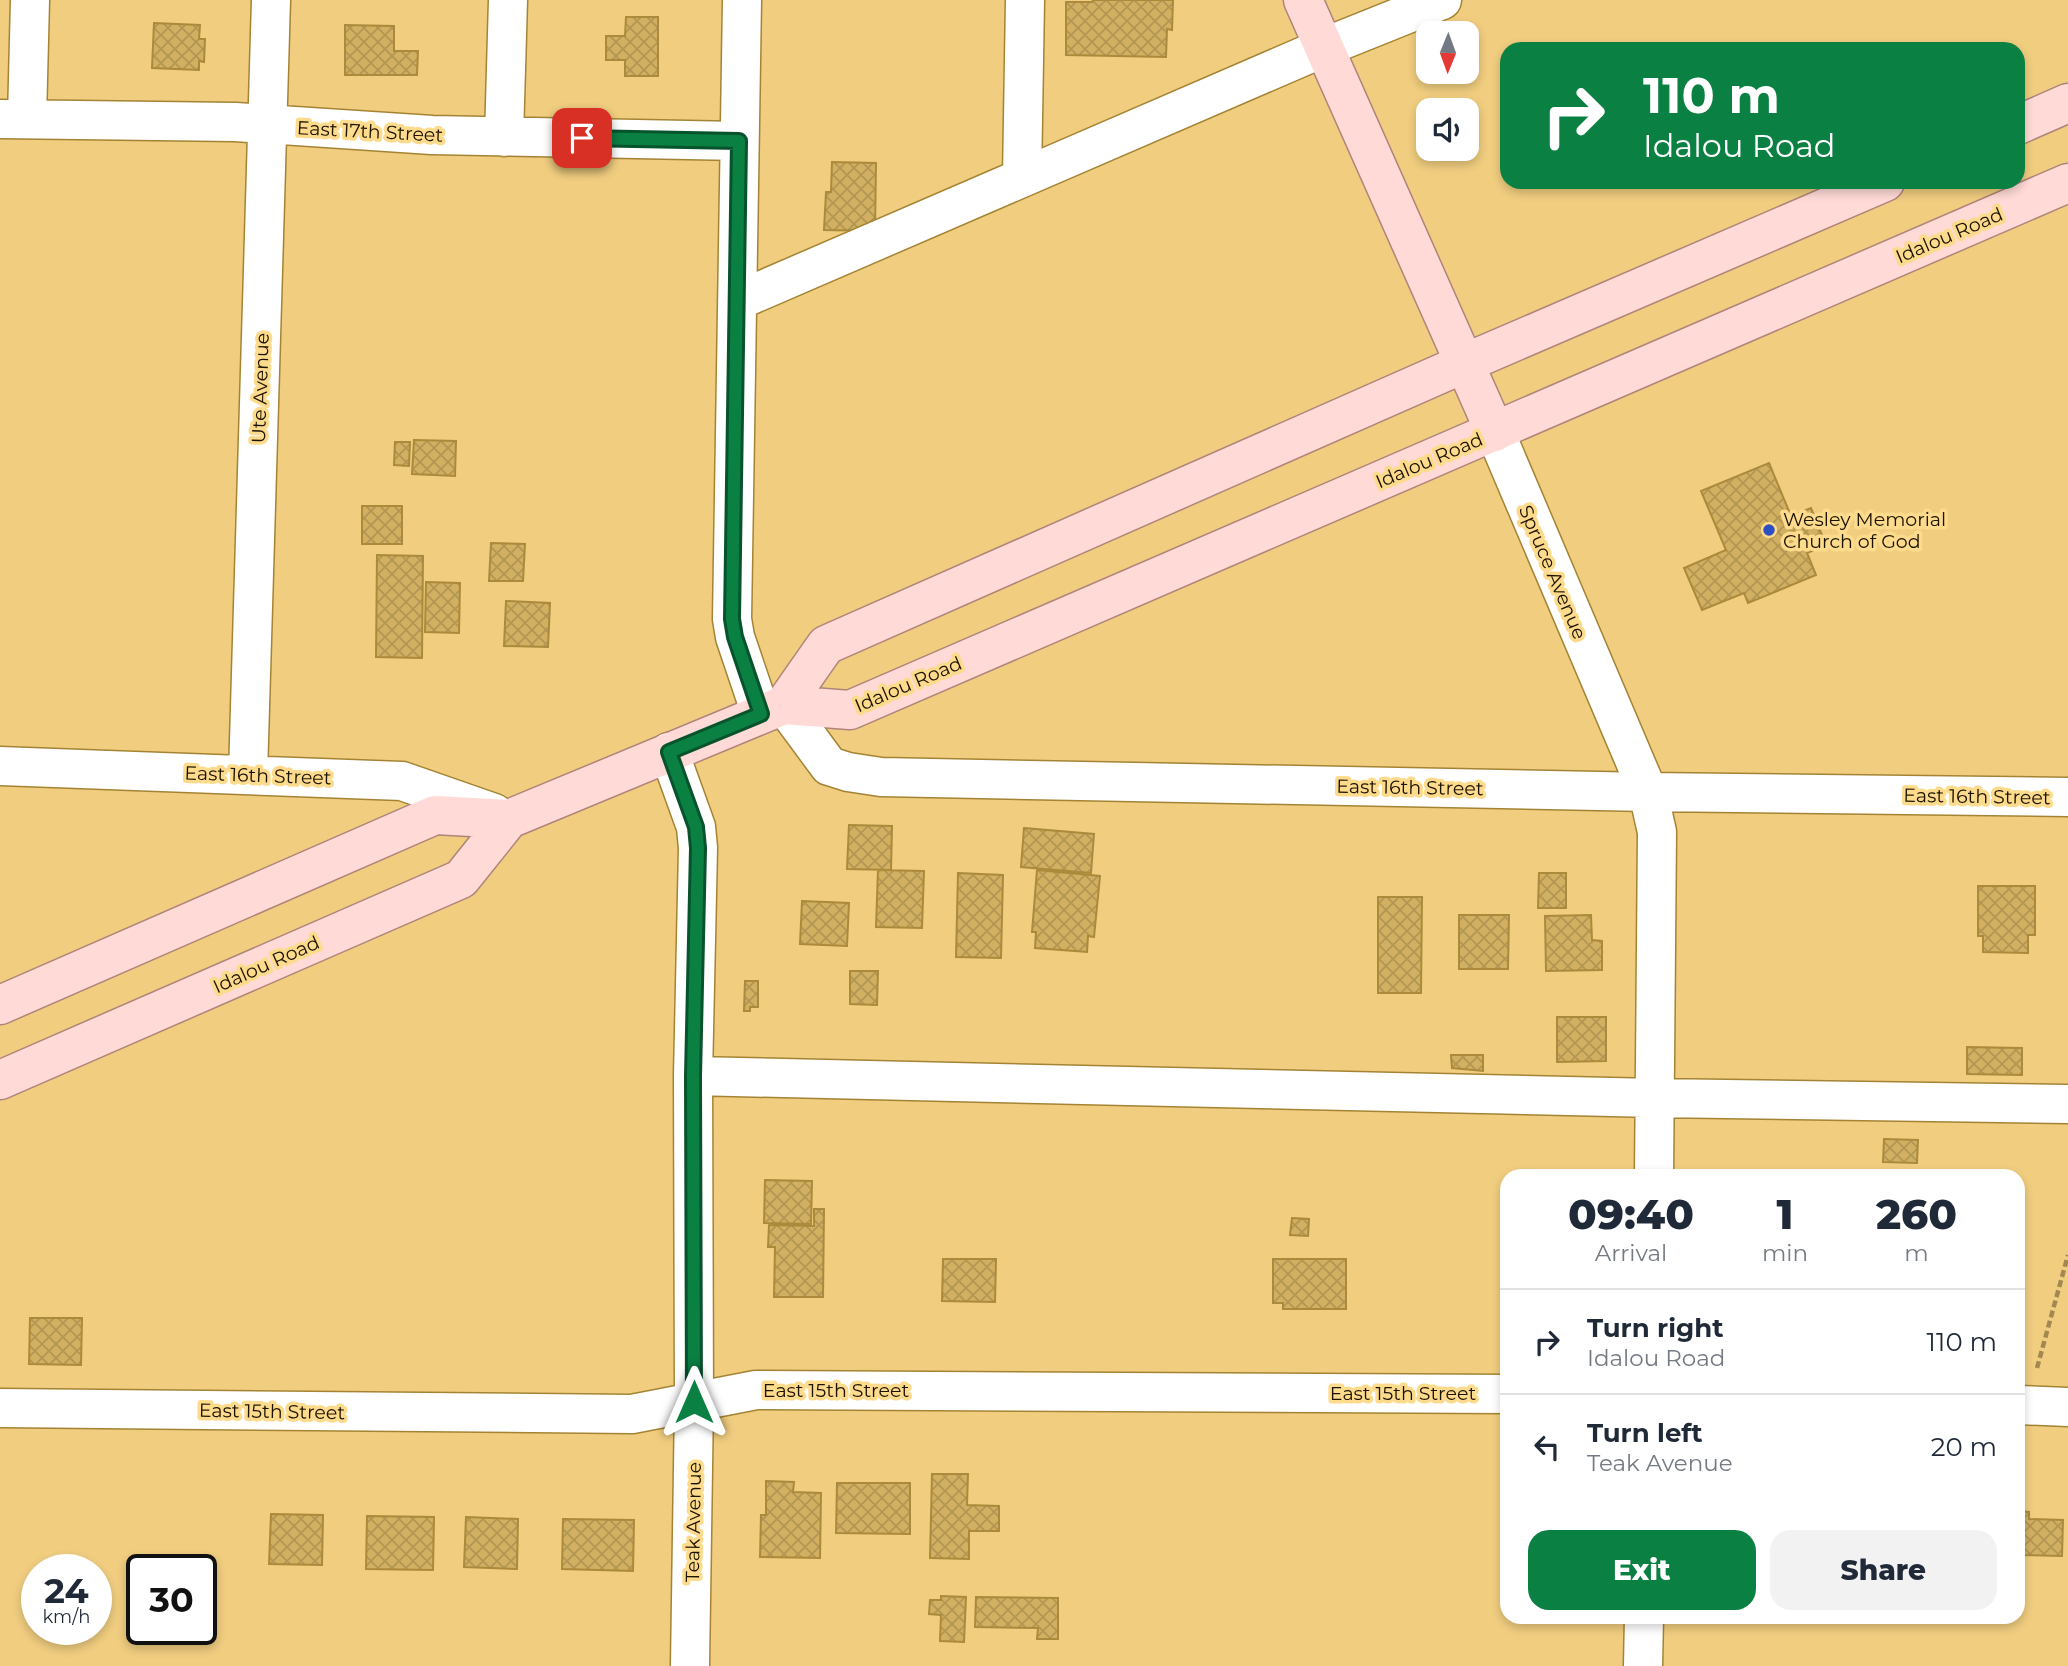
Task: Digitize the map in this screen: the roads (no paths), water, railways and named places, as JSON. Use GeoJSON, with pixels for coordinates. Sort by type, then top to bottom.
{"type":"FeatureCollection","features":[{"type":"Feature","properties":{"kind":"main road","name":"Spruce Avenue"},"geometry":{"type":"LineString","coordinates":[[1303,0],[1495,432]]}},
{"type":"Feature","properties":{"kind":"main road"},"geometry":{"type":"LineString","coordinates":[[2025,122],[2068,103]]}},
{"type":"Feature","properties":{"kind":"main road","name":"Idalou Road"},"geometry":{"type":"LineString","coordinates":[[0,1005],[435,815],[509,819],[772,709],[850,710],[2068,183]]}},
{"type":"Feature","properties":{"kind":"main road"},"geometry":{"type":"LineString","coordinates":[[772,709],[826,645],[1465,363],[1869,189]]}},
{"type":"Feature","properties":{"kind":"main road","name":"Idalou Road"},"geometry":{"type":"LineString","coordinates":[[0,1080],[461,879],[509,819]]}},
{"type":"Feature","properties":{"kind":"street"},"geometry":{"type":"LineString","coordinates":[[14,119],[30,0]]}},
{"type":"Feature","properties":{"kind":"street","name":"Ute Avenue"},"geometry":{"type":"LineString","coordinates":[[248,775],[271,0]]}},
{"type":"Feature","properties":{"kind":"street"},"geometry":{"type":"LineString","coordinates":[[504,137],[508,0]]}},
{"type":"Feature","properties":{"kind":"street"},"geometry":{"type":"LineString","coordinates":[[742,0],[732,619],[735,637],[772,709]]}},
{"type":"Feature","properties":{"kind":"street"},"geometry":{"type":"LineString","coordinates":[[1023,178],[1025,0]]}},
{"type":"Feature","properties":{"kind":"street"},"geometry":{"type":"LineString","coordinates":[[737,301],[1325,47],[1442,0]]}},
{"type":"Feature","properties":{"kind":"street","name":"East 17th Street"},"geometry":{"type":"LineString","coordinates":[[14,119],[235,122],[432,135],[739,141]]}},
{"type":"Feature","properties":{"kind":"street","name":"Spruce Avenue"},"geometry":{"type":"LineString","coordinates":[[1495,432],[1648,792],[1657,832],[1654,1169]]}},
{"type":"Feature","properties":{"kind":"street","name":"East 16th Street"},"geometry":{"type":"LineString","coordinates":[[772,709],[829,766],[881,777],[2068,797]]}},
{"type":"Feature","properties":{"kind":"street","name":"Teak Avenue"},"geometry":{"type":"LineString","coordinates":[[669,752],[696,827],[698,848],[693,1076],[694,1402],[690,1666]]}},
{"type":"Feature","properties":{"kind":"street","name":"East 16th Street"},"geometry":{"type":"LineString","coordinates":[[0,766],[402,780],[509,819]]}},
{"type":"Feature","properties":{"kind":"street"},"geometry":{"type":"LineString","coordinates":[[693,1076],[1655,1098],[2068,1104]]}},
{"type":"Feature","properties":{"kind":"street","name":"East 15th Street"},"geometry":{"type":"LineString","coordinates":[[0,1408],[632,1414],[756,1390],[1500,1394]]}},
{"type":"Feature","properties":{"kind":"street"},"geometry":{"type":"LineString","coordinates":[[2025,1406],[2068,1407]]}},
{"type":"Feature","properties":{"kind":"street"},"geometry":{"type":"LineString","coordinates":[[1643,1666],[1644,1624]]}},
{"type":"Feature","properties":{"kind":"place","name":"Wesley Memorial Church of God"},"geometry":{"type":"Point","coordinates":[1769,530]}}]}
